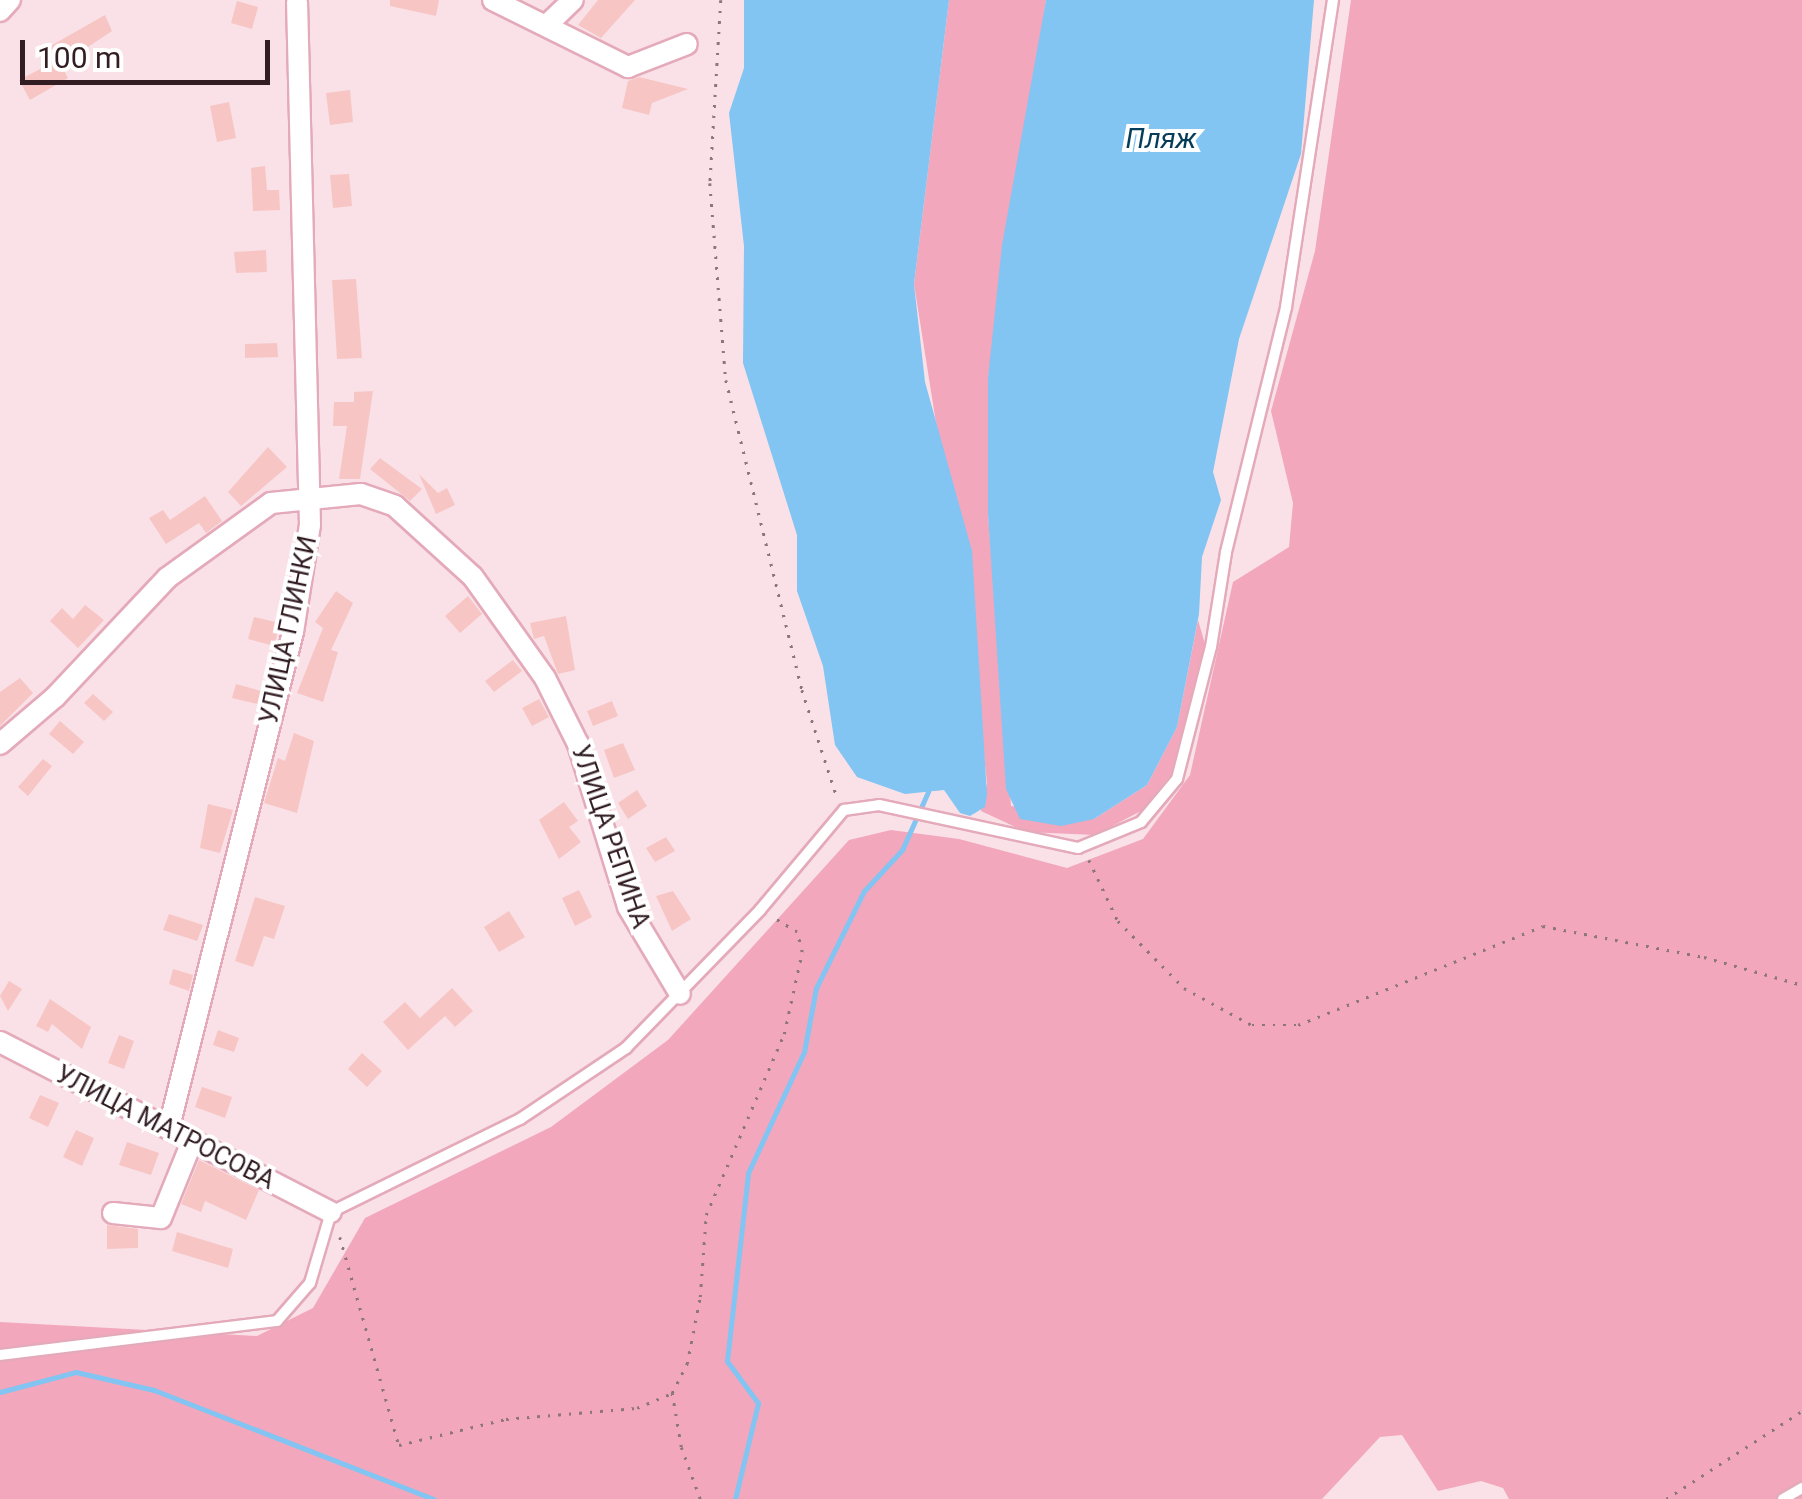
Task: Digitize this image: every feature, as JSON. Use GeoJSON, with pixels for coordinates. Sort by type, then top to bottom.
{"type":"FeatureCollection","features":[{"type":"Feature","properties":{"kind":"street"},"geometry":{"type":"LineString","coordinates":[[0,10],[10,0]]}},
{"type":"Feature","properties":{"kind":"street"},"geometry":{"type":"LineString","coordinates":[[493,0],[549,23],[592,54],[628,67],[688,44]]}},
{"type":"Feature","properties":{"kind":"street"},"geometry":{"type":"LineString","coordinates":[[549,23],[572,0]]}},
{"type":"Feature","properties":{"kind":"street","name":"УЛИЦА ГЛИНКИ"},"geometry":{"type":"LineString","coordinates":[[169,1127],[293,632],[310,495],[296,1]]}},
{"type":"Feature","properties":{"kind":"street","name":"УЛИЦА РЕПИНА"},"geometry":{"type":"LineString","coordinates":[[0,744],[195,555],[270,503],[310,495],[360,494],[395,506],[427,530],[506,618],[578,744],[628,906],[680,994]]}},
{"type":"Feature","properties":{"kind":"street","name":"УЛИЦА МАТРОСОВА"},"geometry":{"type":"LineString","coordinates":[[0,1042],[94,1096],[169,1127],[332,1212]]}},
{"type":"Feature","properties":{"kind":"street"},"geometry":{"type":"LineString","coordinates":[[113,1214],[161,1218],[193,1139]]}},
{"type":"Feature","properties":{"kind":"lane"},"geometry":{"type":"LineString","coordinates":[[0,1355],[277,1321],[310,1284],[332,1212],[520,1118],[626,1048],[760,910],[844,810],[879,805],[1078,848],[1142,822],[1177,779],[1286,307],[1333,0]]}},
{"type":"Feature","properties":{"kind":"lane"},"geometry":{"type":"LineString","coordinates":[[1784,1499],[1802,1488]]}},
{"type":"Feature","properties":{"kind":"path"},"geometry":{"type":"LineString","coordinates":[[721,0],[710,183],[726,380],[824,772],[844,810]]}},
{"type":"Feature","properties":{"kind":"path"},"geometry":{"type":"LineString","coordinates":[[1078,848],[1118,921],[1184,988],[1252,1025],[1298,1024],[1543,926],[1704,957],[1802,985]]}},
{"type":"Feature","properties":{"kind":"path"},"geometry":{"type":"LineString","coordinates":[[700,1499],[681,1448],[672,1393],[686,1364],[700,1297],[706,1215],[784,1034],[802,952],[797,932],[760,910]]}},
{"type":"Feature","properties":{"kind":"path"},"geometry":{"type":"LineString","coordinates":[[332,1212],[399,1444],[506,1419],[637,1408],[672,1393]]}},
{"type":"Feature","properties":{"kind":"path"},"geometry":{"type":"LineString","coordinates":[[1666,1499],[1802,1411]]}},
{"type":"Feature","properties":{"kind":"shaded area"},"geometry":{"type":"Polygon","coordinates":[[[949,0],[1046,0],[988,378],[988,514],[1011,806],[1094,819],[1147,785],[1177,727],[1198,620],[1205,644],[1171,774],[1141,811],[1095,835],[1026,832],[981,811],[987,783],[975,669],[914,284],[949,0]]]}},
{"type":"Feature","properties":{"kind":"shaded area"},"geometry":{"type":"Polygon","coordinates":[[[1351,0],[1802,0],[1802,1499],[1509,1499],[1503,1488],[1481,1481],[1438,1491],[1402,1435],[1380,1437],[1322,1499],[0,1499],[0,1322],[257,1336],[313,1308],[365,1218],[551,1127],[668,1040],[849,840],[891,830],[959,839],[1067,868],[1143,839],[1190,775],[1233,582],[1289,547],[1293,503],[1271,411],[1315,251],[1351,0]]]}},
{"type":"Feature","properties":{"kind":"water"},"geometry":{"type":"Polygon","coordinates":[[[744,0],[949,0],[914,284],[925,382],[972,551],[987,795],[985,807],[970,816],[960,813],[944,790],[905,794],[857,777],[835,745],[823,666],[797,591],[797,535],[743,363],[744,246],[729,113],[744,68],[744,0]]]}},
{"type":"Feature","properties":{"kind":"water","name":"Пляж"},"geometry":{"type":"Polygon","coordinates":[[[1046,0],[1314,0],[1301,154],[1239,339],[1213,472],[1221,500],[1202,557],[1199,614],[1177,727],[1147,785],[1094,819],[1061,826],[1020,819],[1006,789],[988,514],[988,378],[1002,245],[1046,0]]]}},
{"type":"Feature","properties":{"kind":"building"},"geometry":{"type":"Polygon","coordinates":[[[390,0],[439,0],[436,16],[390,6],[390,0]]]}},
{"type":"Feature","properties":{"kind":"building"},"geometry":{"type":"Polygon","coordinates":[[[598,0],[635,0],[601,38],[578,25],[598,0]]]}},
{"type":"Feature","properties":{"kind":"building"},"geometry":{"type":"Polygon","coordinates":[[[237,1],[258,7],[252,29],[231,23],[237,1]]]}},
{"type":"Feature","properties":{"kind":"building"},"geometry":{"type":"Polygon","coordinates":[[[105,15],[112,31],[61,65],[68,78],[30,100],[19,80],[48,65],[40,52],[105,15]]]}},
{"type":"Feature","properties":{"kind":"building"},"geometry":{"type":"Polygon","coordinates":[[[639,77],[688,89],[652,103],[649,115],[622,108],[628,81],[639,77]]]}},
{"type":"Feature","properties":{"kind":"building"},"geometry":{"type":"Polygon","coordinates":[[[350,90],[353,122],[330,125],[326,93],[350,90]]]}},
{"type":"Feature","properties":{"kind":"building"},"geometry":{"type":"Polygon","coordinates":[[[229,102],[236,138],[217,142],[210,106],[229,102]]]}},
{"type":"Feature","properties":{"kind":"building"},"geometry":{"type":"Polygon","coordinates":[[[265,166],[267,190],[279,190],[280,210],[253,211],[251,168],[265,166]]]}},
{"type":"Feature","properties":{"kind":"building"},"geometry":{"type":"Polygon","coordinates":[[[349,174],[352,206],[333,208],[330,175],[349,174]]]}},
{"type":"Feature","properties":{"kind":"building"},"geometry":{"type":"Polygon","coordinates":[[[266,250],[267,272],[236,273],[234,252],[266,250]]]}},
{"type":"Feature","properties":{"kind":"building"},"geometry":{"type":"Polygon","coordinates":[[[356,279],[362,358],[337,359],[332,280],[356,279]]]}},
{"type":"Feature","properties":{"kind":"building"},"geometry":{"type":"Polygon","coordinates":[[[277,343],[278,357],[245,358],[245,344],[277,343]]]}},
{"type":"Feature","properties":{"kind":"building"},"geometry":{"type":"Polygon","coordinates":[[[373,391],[360,479],[339,479],[347,426],[333,426],[334,402],[354,402],[354,392],[373,391]]]}},
{"type":"Feature","properties":{"kind":"building"},"geometry":{"type":"Polygon","coordinates":[[[268,447],[287,467],[241,506],[228,492],[268,447]]]}},
{"type":"Feature","properties":{"kind":"building"},"geometry":{"type":"Polygon","coordinates":[[[380,458],[422,489],[410,501],[370,469],[380,458]]]}},
{"type":"Feature","properties":{"kind":"building"},"geometry":{"type":"Polygon","coordinates":[[[419,474],[438,493],[447,488],[455,505],[436,514],[419,474]]]}},
{"type":"Feature","properties":{"kind":"building"},"geometry":{"type":"Polygon","coordinates":[[[205,496],[222,521],[206,533],[199,523],[166,544],[149,518],[163,510],[170,520],[205,496]]]}},
{"type":"Feature","properties":{"kind":"building"},"geometry":{"type":"Polygon","coordinates":[[[336,591],[353,603],[331,650],[338,652],[323,702],[297,693],[323,628],[315,622],[336,591]]]}},
{"type":"Feature","properties":{"kind":"building"},"geometry":{"type":"Polygon","coordinates":[[[468,596],[482,614],[460,633],[445,616],[468,596]]]}},
{"type":"Feature","properties":{"kind":"building"},"geometry":{"type":"Polygon","coordinates":[[[85,605],[104,620],[78,648],[50,621],[62,608],[73,619],[85,605]]]}},
{"type":"Feature","properties":{"kind":"building"},"geometry":{"type":"Polygon","coordinates":[[[566,616],[575,670],[558,674],[544,636],[534,639],[530,623],[566,616]]]}},
{"type":"Feature","properties":{"kind":"building"},"geometry":{"type":"Polygon","coordinates":[[[254,617],[280,623],[274,646],[248,639],[254,617]]]}},
{"type":"Feature","properties":{"kind":"building"},"geometry":{"type":"Polygon","coordinates":[[[513,660],[522,671],[494,692],[485,681],[513,660]]]}},
{"type":"Feature","properties":{"kind":"building"},"geometry":{"type":"Polygon","coordinates":[[[20,678],[33,693],[0,726],[0,692],[20,678]]]}},
{"type":"Feature","properties":{"kind":"building"},"geometry":{"type":"Polygon","coordinates":[[[236,684],[261,691],[257,704],[232,698],[236,684]]]}},
{"type":"Feature","properties":{"kind":"building"},"geometry":{"type":"Polygon","coordinates":[[[93,694],[113,712],[104,721],[84,703],[93,694]]]}},
{"type":"Feature","properties":{"kind":"building"},"geometry":{"type":"Polygon","coordinates":[[[539,699],[549,717],[532,726],[522,708],[539,699]]]}},
{"type":"Feature","properties":{"kind":"building"},"geometry":{"type":"Polygon","coordinates":[[[612,701],[618,716],[593,726],[587,711],[612,701]]]}},
{"type":"Feature","properties":{"kind":"building"},"geometry":{"type":"Polygon","coordinates":[[[60,721],[84,742],[73,754],[49,734],[60,721]]]}},
{"type":"Feature","properties":{"kind":"building"},"geometry":{"type":"Polygon","coordinates":[[[294,733],[314,741],[297,813],[264,803],[278,758],[285,761],[294,733]]]}},
{"type":"Feature","properties":{"kind":"building"},"geometry":{"type":"Polygon","coordinates":[[[623,743],[635,770],[614,778],[604,750],[623,743]]]}},
{"type":"Feature","properties":{"kind":"building"},"geometry":{"type":"Polygon","coordinates":[[[43,759],[52,766],[28,796],[18,787],[43,759]]]}},
{"type":"Feature","properties":{"kind":"building"},"geometry":{"type":"Polygon","coordinates":[[[637,790],[647,806],[628,819],[618,803],[637,790]]]}},
{"type":"Feature","properties":{"kind":"building"},"geometry":{"type":"Polygon","coordinates":[[[564,802],[578,821],[569,827],[581,842],[559,859],[539,820],[564,802]]]}},
{"type":"Feature","properties":{"kind":"building"},"geometry":{"type":"Polygon","coordinates":[[[208,804],[233,810],[220,853],[200,848],[208,804]]]}},
{"type":"Feature","properties":{"kind":"building"},"geometry":{"type":"Polygon","coordinates":[[[666,837],[675,851],[655,862],[646,848],[666,837]]]}},
{"type":"Feature","properties":{"kind":"building"},"geometry":{"type":"Polygon","coordinates":[[[579,890],[592,917],[575,926],[562,898],[579,890]]]}},
{"type":"Feature","properties":{"kind":"building"},"geometry":{"type":"Polygon","coordinates":[[[673,891],[691,919],[672,931],[656,896],[673,891]]]}},
{"type":"Feature","properties":{"kind":"building"},"geometry":{"type":"Polygon","coordinates":[[[255,897],[285,906],[274,939],[264,936],[253,967],[235,961],[255,897]]]}},
{"type":"Feature","properties":{"kind":"building"},"geometry":{"type":"Polygon","coordinates":[[[509,911],[525,937],[499,952],[484,927],[509,911]]]}},
{"type":"Feature","properties":{"kind":"building"},"geometry":{"type":"Polygon","coordinates":[[[169,914],[203,925],[197,941],[163,930],[169,914]]]}},
{"type":"Feature","properties":{"kind":"building"},"geometry":{"type":"Polygon","coordinates":[[[173,969],[193,975],[189,991],[169,984],[173,969]]]}},
{"type":"Feature","properties":{"kind":"building"},"geometry":{"type":"Polygon","coordinates":[[[9,981],[22,989],[8,1011],[0,996],[9,981]]]}},
{"type":"Feature","properties":{"kind":"building"},"geometry":{"type":"Polygon","coordinates":[[[452,988],[473,1011],[455,1027],[445,1016],[408,1050],[383,1022],[405,1002],[420,1018],[452,988]]]}},
{"type":"Feature","properties":{"kind":"building"},"geometry":{"type":"Polygon","coordinates":[[[50,999],[91,1027],[82,1049],[52,1024],[48,1032],[36,1026],[50,999]]]}},
{"type":"Feature","properties":{"kind":"building"},"geometry":{"type":"Polygon","coordinates":[[[218,1030],[239,1038],[234,1052],[213,1045],[218,1030]]]}},
{"type":"Feature","properties":{"kind":"building"},"geometry":{"type":"Polygon","coordinates":[[[119,1035],[134,1041],[124,1069],[108,1063],[119,1035]]]}},
{"type":"Feature","properties":{"kind":"building"},"geometry":{"type":"Polygon","coordinates":[[[362,1053],[382,1071],[367,1087],[348,1069],[362,1053]]]}},
{"type":"Feature","properties":{"kind":"building"},"geometry":{"type":"Polygon","coordinates":[[[202,1087],[232,1097],[225,1118],[195,1107],[202,1087]]]}},
{"type":"Feature","properties":{"kind":"building"},"geometry":{"type":"Polygon","coordinates":[[[40,1095],[59,1103],[48,1127],[29,1118],[40,1095]]]}},
{"type":"Feature","properties":{"kind":"building"},"geometry":{"type":"Polygon","coordinates":[[[76,1130],[94,1138],[82,1166],[63,1157],[76,1130]]]}},
{"type":"Feature","properties":{"kind":"building"},"geometry":{"type":"Polygon","coordinates":[[[127,1142],[159,1153],[151,1175],[119,1165],[127,1142]]]}},
{"type":"Feature","properties":{"kind":"building"},"geometry":{"type":"Polygon","coordinates":[[[199,1160],[259,1190],[246,1220],[205,1201],[201,1212],[181,1204],[199,1160]]]}},
{"type":"Feature","properties":{"kind":"building"},"geometry":{"type":"Polygon","coordinates":[[[107,1225],[138,1229],[138,1248],[107,1249],[107,1225]]]}},
{"type":"Feature","properties":{"kind":"building"},"geometry":{"type":"Polygon","coordinates":[[[177,1232],[233,1249],[228,1268],[172,1251],[177,1232]]]}},
{"type":"Feature","properties":{"kind":"waterway"},"geometry":{"type":"LineString","coordinates":[[735,1499],[758,1403],[727,1361],[748,1173],[804,1052],[816,988],[864,891],[902,850],[928,792]]}},
{"type":"Feature","properties":{"kind":"waterway"},"geometry":{"type":"LineString","coordinates":[[0,1392],[76,1372],[154,1390],[433,1499]]}}]}
